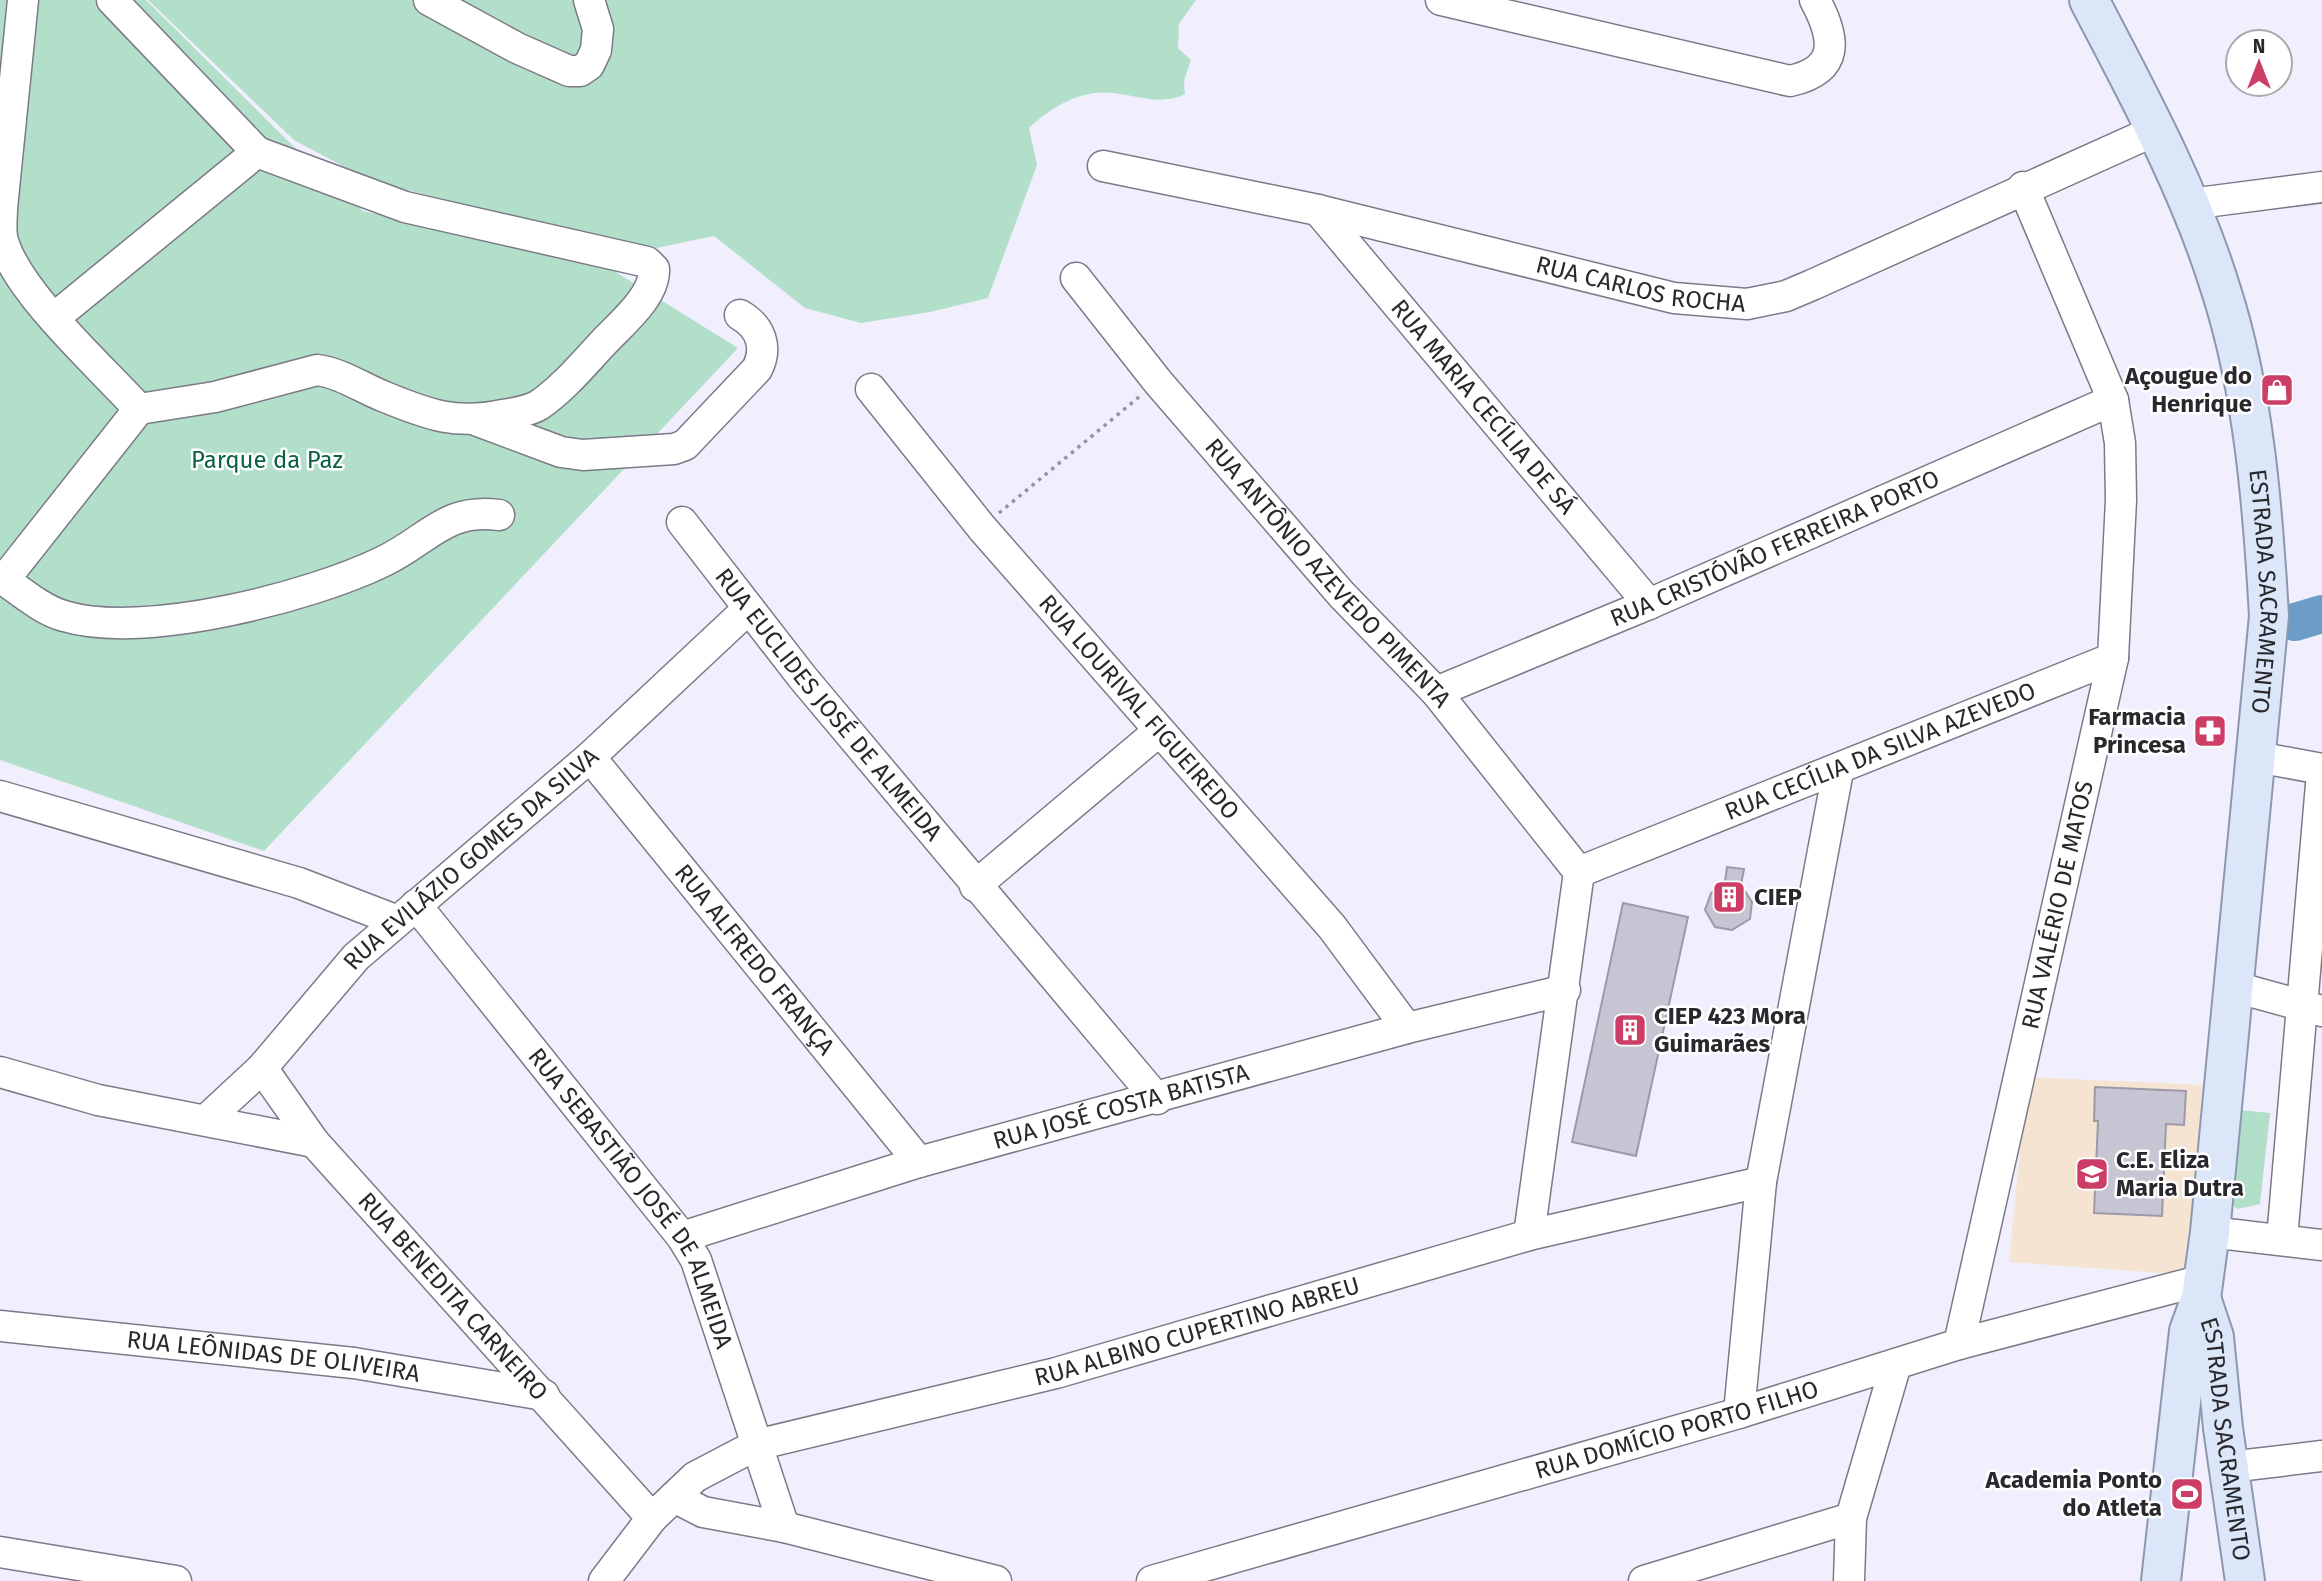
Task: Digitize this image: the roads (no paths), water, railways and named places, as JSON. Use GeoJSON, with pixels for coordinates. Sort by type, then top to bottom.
{"type":"FeatureCollection","features":[{"type":"Feature","properties":{"kind":"main road","name":"ESTRADA SACRAMENTO"},"geometry":{"type":"LineString","coordinates":[[2089,0],[2190,204],[2222,292],[2240,365],[2265,541],[2269,616],[2210,1232],[2202,1289],[2189,1331],[2161,1581]]}},
{"type":"Feature","properties":{"kind":"main road","name":"ESTRADA SACRAMENTO"},"geometry":{"type":"LineString","coordinates":[[2202,1289],[2214,1336],[2245,1581]]}},
{"type":"Feature","properties":{"kind":"street"},"geometry":{"type":"LineString","coordinates":[[23,0],[2,208],[2,239],[15,271],[54,318],[139,409]]}},
{"type":"Feature","properties":{"kind":"street"},"geometry":{"type":"LineString","coordinates":[[112,0],[257,152],[405,206],[647,262],[654,269],[654,280],[631,313],[539,405],[478,421],[447,420],[427,414],[358,386],[333,372],[317,370],[215,397],[139,409],[2,579],[61,616],[93,621],[171,622],[244,608],[342,578],[385,561],[461,515],[477,512],[499,515]]}},
{"type":"Feature","properties":{"kind":"street"},"geometry":{"type":"LineString","coordinates":[[429,0],[517,48],[569,71],[580,71],[589,65],[596,50],[598,29],[589,0]]}},
{"type":"Feature","properties":{"kind":"street"},"geometry":{"type":"LineString","coordinates":[[1441,0],[1790,81],[1817,72],[1826,63],[1829,49],[1827,29],[1815,0]]}},
{"type":"Feature","properties":{"kind":"street","name":"RUA CARLOS ROCHA"},"geometry":{"type":"LineString","coordinates":[[1102,166],[1318,210],[1674,298],[1747,304],[1786,296],[1812,285],[2023,187],[2154,131]]}},
{"type":"Feature","properties":{"kind":"street"},"geometry":{"type":"LineString","coordinates":[[54,318],[257,152]]}},
{"type":"Feature","properties":{"kind":"street","name":"RUA VALÉRIO DE MATOS"},"geometry":{"type":"LineString","coordinates":[[1959,1344],[2113,658],[2121,500],[2120,443],[2113,400],[2023,187]]}},
{"type":"Feature","properties":{"kind":"street"},"geometry":{"type":"LineString","coordinates":[[2190,204],[2322,187]]}},
{"type":"Feature","properties":{"kind":"street","name":"RUA MARIA CECÍLIA DE SÁ"},"geometry":{"type":"LineString","coordinates":[[1318,210],[1649,604]]}},
{"type":"Feature","properties":{"kind":"street","name":"RUA ANTÔNIO AZEVEDO PIMENTA"},"geometry":{"type":"LineString","coordinates":[[1076,278],[1158,382],[1342,595],[1436,692],[1579,872]]}},
{"type":"Feature","properties":{"kind":"street"},"geometry":{"type":"LineString","coordinates":[[478,421],[561,452],[596,454],[674,449],[685,445],[757,369],[763,357],[761,340],[753,322],[740,315]]}},
{"type":"Feature","properties":{"kind":"street","name":"RUA LOURIVAL FIGUEIREDO"},"geometry":{"type":"LineString","coordinates":[[871,389],[982,528],[1332,927],[1408,1028]]}},
{"type":"Feature","properties":{"kind":"street","name":"RUA CRISTÓVÃO FERREIRA PORTO"},"geometry":{"type":"LineString","coordinates":[[1436,692],[1649,604],[2113,400]]}},
{"type":"Feature","properties":{"kind":"street","name":"RUA EUCLIDES JOSÉ DE ALMEIDA"},"geometry":{"type":"LineString","coordinates":[[682,522],[748,609],[975,886],[1157,1099]]}},
{"type":"Feature","properties":{"kind":"street","name":"RUA EVILÁZIO GOMES DA SILVA"},"geometry":{"type":"LineString","coordinates":[[206,1120],[262,1068],[356,957],[590,757],[748,609]]}},
{"type":"Feature","properties":{"kind":"street","name":"RUA CECÍLIA DA SILVA AZEVEDO"},"geometry":{"type":"LineString","coordinates":[[1579,872],[1838,771],[2113,658]]}},
{"type":"Feature","properties":{"kind":"street"},"geometry":{"type":"LineString","coordinates":[[975,886],[1159,731]]}},
{"type":"Feature","properties":{"kind":"street","name":"RUA ALFREDO FRANÇA"},"geometry":{"type":"LineString","coordinates":[[590,757],[919,1162]]}},
{"type":"Feature","properties":{"kind":"street"},"geometry":{"type":"LineString","coordinates":[[2257,757],[2322,771],[2313,1009],[2282,1239]]}},
{"type":"Feature","properties":{"kind":"street"},"geometry":{"type":"LineString","coordinates":[[1740,1413],[1761,1182],[1838,771]]}},
{"type":"Feature","properties":{"kind":"street"},"geometry":{"type":"LineString","coordinates":[[0,796],[406,913]]}},
{"type":"Feature","properties":{"kind":"street"},"geometry":{"type":"LineString","coordinates":[[1529,1234],[1565,990],[1579,872]]}},
{"type":"Feature","properties":{"kind":"street","name":"RUA SEBASTIÃO JOSÉ DE ALMEIDA"},"geometry":{"type":"LineString","coordinates":[[406,913],[682,1237],[704,1278],[784,1527]]}},
{"type":"Feature","properties":{"kind":"street"},"geometry":{"type":"LineString","coordinates":[[2235,987],[2313,1009]]}},
{"type":"Feature","properties":{"kind":"street","name":"RUA JOSÉ COSTA BATISTA"},"geometry":{"type":"LineString","coordinates":[[682,1237],[919,1162],[1157,1099],[1408,1028],[1565,990]]}},
{"type":"Feature","properties":{"kind":"street","name":"RUA BENEDITA CARNEIRO"},"geometry":{"type":"LineString","coordinates":[[262,1068],[314,1142],[652,1518]]}},
{"type":"Feature","properties":{"kind":"street"},"geometry":{"type":"LineString","coordinates":[[0,1072],[98,1100],[314,1142]]}},
{"type":"Feature","properties":{"kind":"street","name":"RUA ALBINO CUPERTINO ABREU"},"geometry":{"type":"LineString","coordinates":[[604,1581],[652,1518],[695,1477],[756,1445],[1056,1373],[1529,1234],[1761,1182]]}},
{"type":"Feature","properties":{"kind":"street"},"geometry":{"type":"LineString","coordinates":[[2210,1232],[2322,1245]]}},
{"type":"Feature","properties":{"kind":"street","name":"RUA DOMÍCIO PORTO FILHO"},"geometry":{"type":"LineString","coordinates":[[1152,1581],[1740,1413],[1959,1344],[2202,1289]]}},
{"type":"Feature","properties":{"kind":"street","name":"RUA LEÔNIDAS DE OLIVEIRA"},"geometry":{"type":"LineString","coordinates":[[0,1326],[354,1363],[544,1395]]}},
{"type":"Feature","properties":{"kind":"street"},"geometry":{"type":"LineString","coordinates":[[1849,1581],[1851,1518],[1896,1364]]}},
{"type":"Feature","properties":{"kind":"street"},"geometry":{"type":"LineString","coordinates":[[2229,1467],[2322,1456]]}},
{"type":"Feature","properties":{"kind":"street"},"geometry":{"type":"LineString","coordinates":[[674,1497],[704,1512],[784,1527],[996,1581]]}},
{"type":"Feature","properties":{"kind":"street"},"geometry":{"type":"LineString","coordinates":[[1644,1581],[1698,1573],[1851,1518]]}},
{"type":"Feature","properties":{"kind":"street"},"geometry":{"type":"LineString","coordinates":[[0,1552],[173,1581]]}},
{"type":"Feature","properties":{"kind":"waterway"},"geometry":{"type":"LineString","coordinates":[[2295,622],[2322,614]]}},
{"type":"Feature","properties":{"kind":"place","name":"Açougue do Henrique"},"geometry":{"type":"Point","coordinates":[2277,390]}},
{"type":"Feature","properties":{"kind":"place","name":"Farmacia Princesa"},"geometry":{"type":"Point","coordinates":[2210,731]}},
{"type":"Feature","properties":{"kind":"place","name":"CIEP"},"geometry":{"type":"Point","coordinates":[1729,897]}},
{"type":"Feature","properties":{"kind":"place","name":"CIEP 423 Mora Guimarães"},"geometry":{"type":"Point","coordinates":[1630,1030]}},
{"type":"Feature","properties":{"kind":"place","name":"C.E. Eliza Maria Dutra"},"geometry":{"type":"Point","coordinates":[2092,1174]}},
{"type":"Feature","properties":{"kind":"place","name":"Academia Ponto do Atleta"},"geometry":{"type":"Point","coordinates":[2187,1494]}},
{"type":"Feature","properties":{"kind":"park label","name":"Parque da Paz"},"geometry":{"type":"Point","coordinates":[267,460]}}]}
